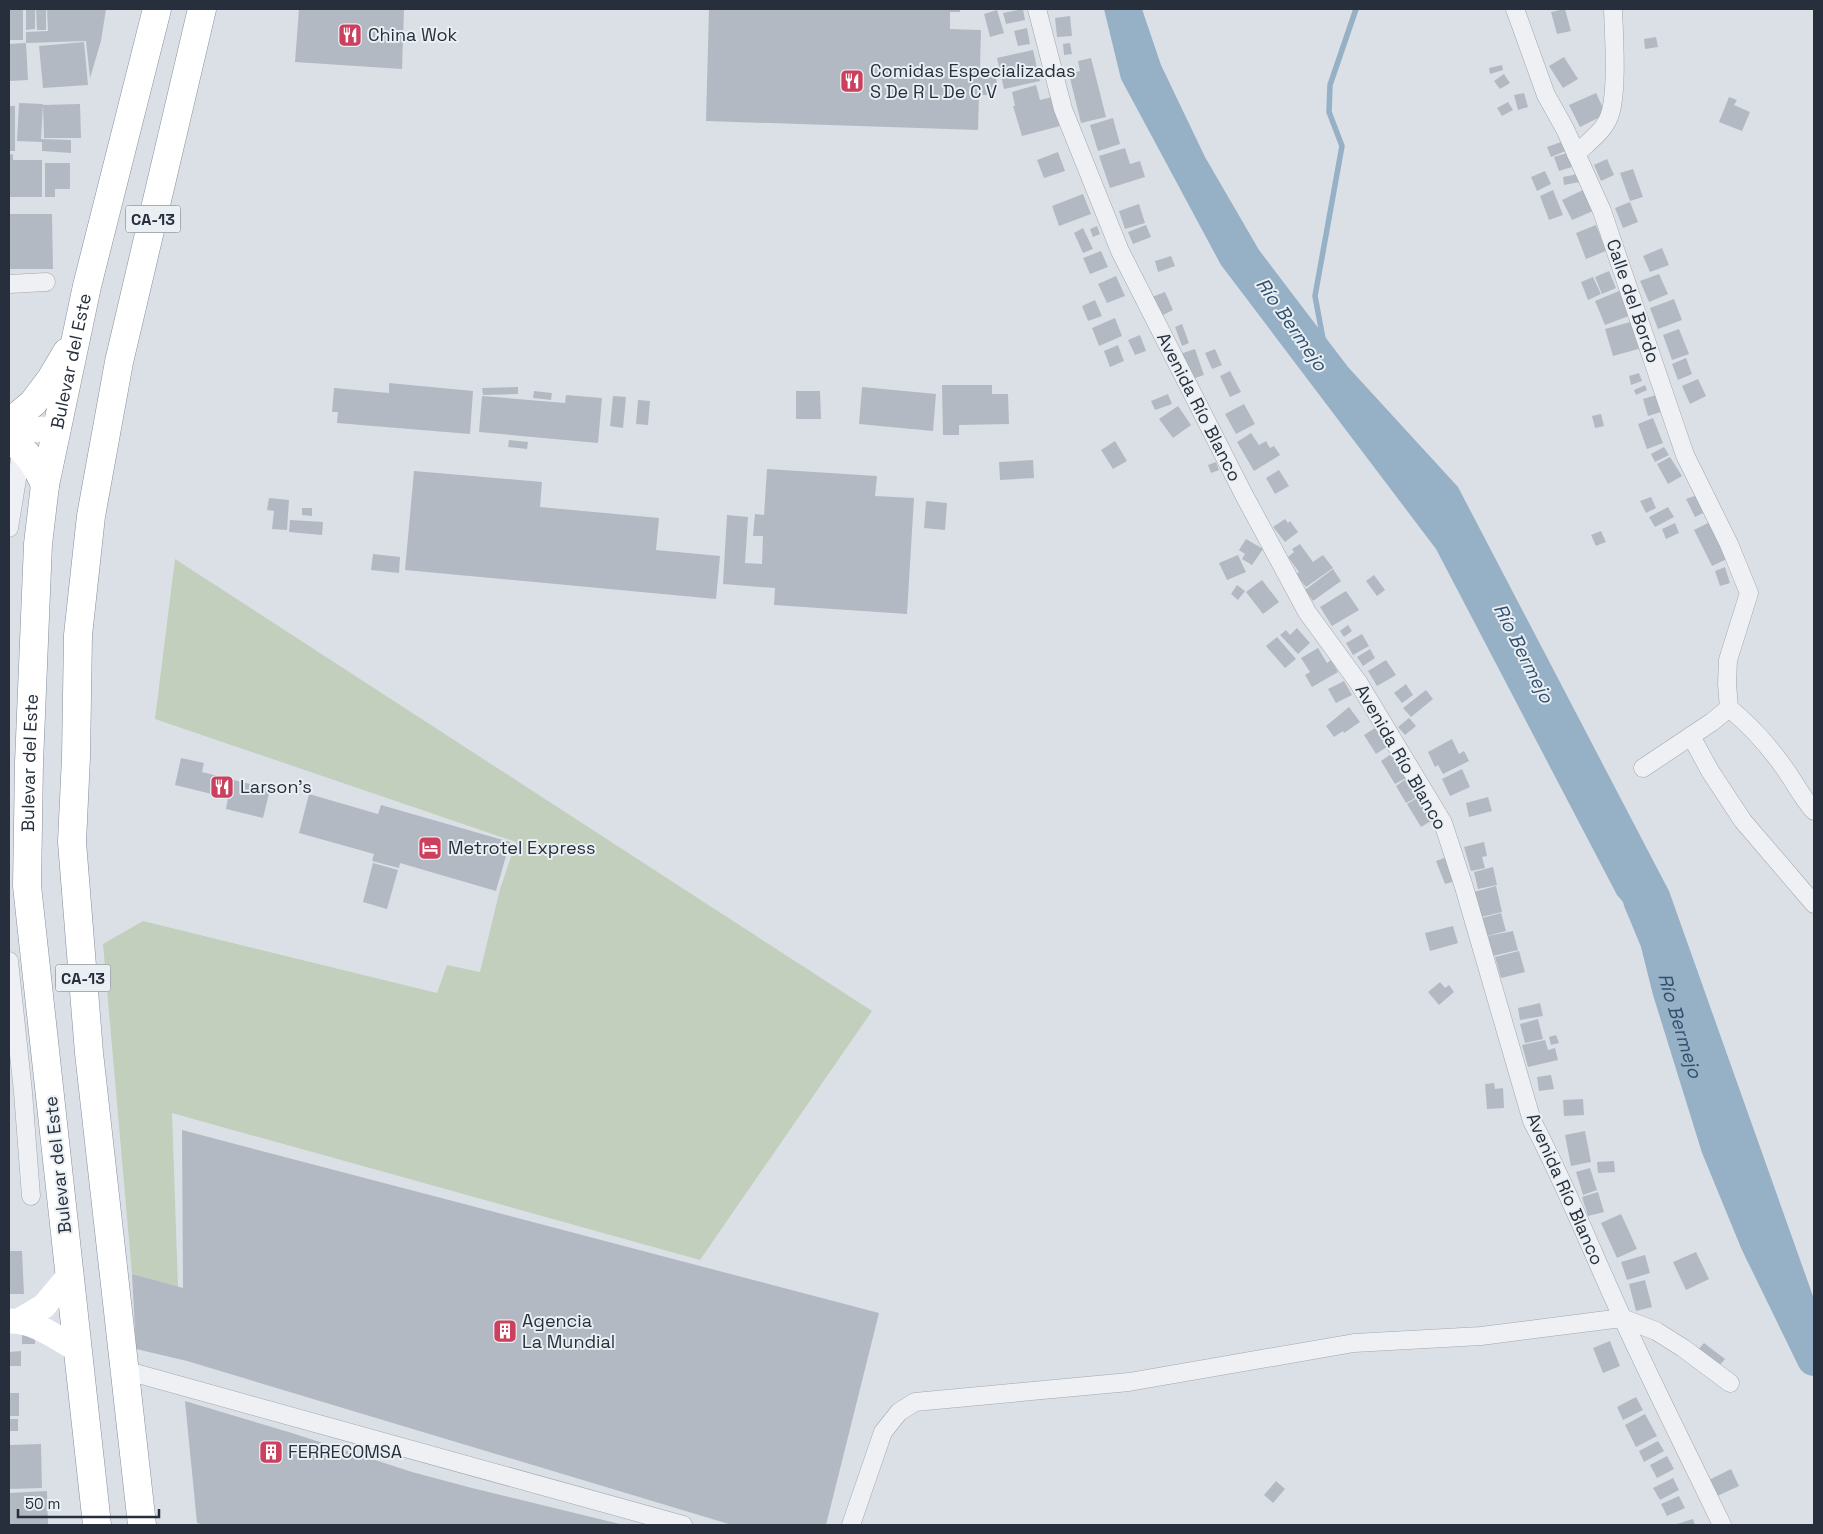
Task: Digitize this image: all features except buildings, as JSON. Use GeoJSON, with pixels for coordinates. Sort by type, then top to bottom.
{"type":"FeatureCollection","features":[{"type":"Feature","properties":{"kind":"highway","name":"Bulevar del Este"},"geometry":{"type":"LineString","coordinates":[[97,1525],[28,886],[29,763],[38,544],[46,485],[87,286],[158,9]]}},
{"type":"Feature","properties":{"kind":"highway","name":"CA-13"},"geometry":{"type":"LineString","coordinates":[[142,1525],[89,1053],[72,842],[76,756],[78,635],[91,516],[119,362],[202,9]]}},
{"type":"Feature","properties":{"kind":"highway"},"geometry":{"type":"LineString","coordinates":[[9,423],[33,403],[51,380],[77,336]]}},
{"type":"Feature","properties":{"kind":"highway"},"geometry":{"type":"LineString","coordinates":[[13,439],[36,464],[46,485]]}},
{"type":"Feature","properties":{"kind":"street","name":"Avenida Río Blanco"},"geometry":{"type":"LineString","coordinates":[[1038,9],[1063,109],[1120,251],[1244,495],[1306,612],[1358,682],[1443,823],[1464,887],[1532,1121],[1549,1153],[1622,1318],[1722,1525]]}},
{"type":"Feature","properties":{"kind":"street","name":"Calle del Bordo"},"geometry":{"type":"LineString","coordinates":[[1515,9],[1546,95],[1602,211],[1686,455],[1729,544],[1749,593],[1728,660],[1729,708]]}},
{"type":"Feature","properties":{"kind":"street"},"geometry":{"type":"LineString","coordinates":[[1576,154],[1602,129],[1610,116],[1614,92],[1614,9]]}},
{"type":"Feature","properties":{"kind":"street"},"geometry":{"type":"LineString","coordinates":[[9,284],[46,282]]}},
{"type":"Feature","properties":{"kind":"street"},"geometry":{"type":"LineString","coordinates":[[9,528],[13,439],[58,428]]}},
{"type":"Feature","properties":{"kind":"street"},"geometry":{"type":"LineString","coordinates":[[1643,768],[1729,708],[1759,736],[1814,811]]}},
{"type":"Feature","properties":{"kind":"street"},"geometry":{"type":"LineString","coordinates":[[1691,736],[1710,771],[1743,820],[1814,904]]}},
{"type":"Feature","properties":{"kind":"street"},"geometry":{"type":"LineString","coordinates":[[9,961],[23,1092],[31,1196]]}},
{"type":"Feature","properties":{"kind":"street"},"geometry":{"type":"LineString","coordinates":[[14,1321],[44,1306],[70,1275]]}},
{"type":"Feature","properties":{"kind":"street"},"geometry":{"type":"LineString","coordinates":[[851,1525],[883,1432],[899,1412],[915,1402],[1129,1382],[1369,1341],[1481,1336],[1622,1318],[1656,1331],[1683,1348],[1730,1383]]}},
{"type":"Feature","properties":{"kind":"street"},"geometry":{"type":"LineString","coordinates":[[14,1321],[48,1332],[78,1350]]}},
{"type":"Feature","properties":{"kind":"street"},"geometry":{"type":"LineString","coordinates":[[124,1370],[683,1525]]}},
{"type":"Feature","properties":{"kind":"green space"},"geometry":{"type":"Polygon","coordinates":[[[175,559],[872,1011],[700,1260],[172,1113],[178,1288],[132,1274],[103,944],[143,921],[437,993],[447,965],[480,972],[500,889],[516,842],[155,719],[175,559]]]}},
{"type":"Feature","properties":{"kind":"water"},"geometry":{"type":"Polygon","coordinates":[[[1104,9],[1142,9],[1161,65],[1205,157],[1259,250],[1348,367],[1458,487],[1669,891],[1814,1299],[1814,1362],[1718,1147],[1669,989],[1657,941],[1617,895],[1436,549],[1221,265],[1121,79],[1104,9]]]}},
{"type":"Feature","properties":{"kind":"waterway"},"geometry":{"type":"LineString","coordinates":[[1323,339],[1315,296],[1342,146],[1329,112],[1330,85],[1356,9]]}},
{"type":"Feature","properties":{"kind":"waterway","name":"Río Bermejo"},"geometry":{"type":"LineString","coordinates":[[1640,900],[1657,941],[1669,989],[1718,1147],[1757,1242],[1814,1359]]}},
{"type":"Feature","properties":{"kind":"place","name":"China Wok"},"geometry":{"type":"Point","coordinates":[350,35]}},
{"type":"Feature","properties":{"kind":"place","name":"Comidas Especializadas S De R L De C V"},"geometry":{"type":"Point","coordinates":[852,81]}},
{"type":"Feature","properties":{"kind":"place","name":"Larson's"},"geometry":{"type":"Point","coordinates":[222,787]}},
{"type":"Feature","properties":{"kind":"place","name":"Metrotel Express"},"geometry":{"type":"Point","coordinates":[430,848]}},
{"type":"Feature","properties":{"kind":"place","name":"Agencia La Mundial"},"geometry":{"type":"Point","coordinates":[505,1331]}},
{"type":"Feature","properties":{"kind":"place","name":"FERRECOMSA"},"geometry":{"type":"Point","coordinates":[271,1452]}}]}
